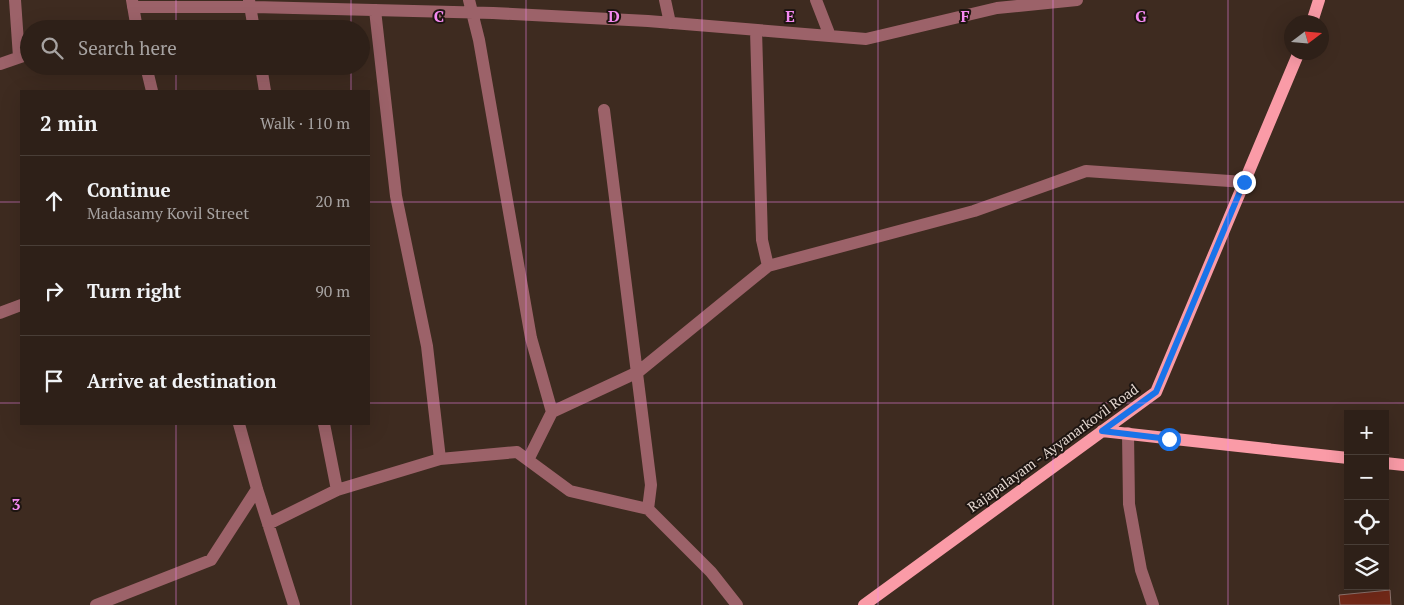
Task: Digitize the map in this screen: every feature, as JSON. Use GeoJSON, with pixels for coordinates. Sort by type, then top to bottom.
{"type":"FeatureCollection","features":[{"type":"Feature","properties":{"kind":"main road"},"geometry":{"type":"LineString","coordinates":[[1314,15],[1318,0]]}},
{"type":"Feature","properties":{"kind":"main road","name":"Rajapalayam - Ayyanarkovil Road"},"geometry":{"type":"LineString","coordinates":[[864,605],[1156,392],[1296,60]]}},
{"type":"Feature","properties":{"kind":"main road"},"geometry":{"type":"LineString","coordinates":[[1102,431],[1344,458]]}},
{"type":"Feature","properties":{"kind":"main road"},"geometry":{"type":"LineString","coordinates":[[1389,463],[1404,465]]}},
{"type":"Feature","properties":{"kind":"street"},"geometry":{"type":"LineString","coordinates":[[15,0],[20,31]]}},
{"type":"Feature","properties":{"kind":"street"},"geometry":{"type":"LineString","coordinates":[[665,0],[670,23]]}},
{"type":"Feature","properties":{"kind":"street"},"geometry":{"type":"LineString","coordinates":[[816,0],[830,36]]}},
{"type":"Feature","properties":{"kind":"street"},"geometry":{"type":"LineString","coordinates":[[133,20],[132,3],[250,3],[375,10],[470,6],[866,39],[994,4],[1077,0]]}},
{"type":"Feature","properties":{"kind":"street"},"geometry":{"type":"LineString","coordinates":[[250,3],[253,20]]}},
{"type":"Feature","properties":{"kind":"street"},"geometry":{"type":"LineString","coordinates":[[470,6],[479,40],[531,338],[552,412]]}},
{"type":"Feature","properties":{"kind":"street"},"geometry":{"type":"LineString","coordinates":[[375,10],[396,196],[427,346],[440,459]]}},
{"type":"Feature","properties":{"kind":"street"},"geometry":{"type":"LineString","coordinates":[[756,30],[762,240],[768,266]]}},
{"type":"Feature","properties":{"kind":"street"},"geometry":{"type":"LineString","coordinates":[[0,64],[20,57]]}},
{"type":"Feature","properties":{"kind":"street"},"geometry":{"type":"LineString","coordinates":[[148,75],[152,90]]}},
{"type":"Feature","properties":{"kind":"street"},"geometry":{"type":"LineString","coordinates":[[262,75],[265,90]]}},
{"type":"Feature","properties":{"kind":"street"},"geometry":{"type":"LineString","coordinates":[[604,110],[651,485],[648,509]]}},
{"type":"Feature","properties":{"kind":"street"},"geometry":{"type":"LineString","coordinates":[[528,460],[552,412],[638,372],[768,266],[974,211],[1086,171],[1244,182]]}},
{"type":"Feature","properties":{"kind":"street"},"geometry":{"type":"LineString","coordinates":[[0,313],[20,304]]}},
{"type":"Feature","properties":{"kind":"street"},"geometry":{"type":"LineString","coordinates":[[239,425],[256,489],[294,605]]}},
{"type":"Feature","properties":{"kind":"street"},"geometry":{"type":"LineString","coordinates":[[324,425],[336,490]]}},
{"type":"Feature","properties":{"kind":"street"},"geometry":{"type":"LineString","coordinates":[[1128,433],[1129,504],[1141,570],[1153,605]]}},
{"type":"Feature","properties":{"kind":"street"},"geometry":{"type":"LineString","coordinates":[[268,524],[336,490],[440,459],[517,452],[570,492],[648,509],[711,572],[737,605]]}},
{"type":"Feature","properties":{"kind":"street"},"geometry":{"type":"LineString","coordinates":[[96,605],[116,601],[211,560],[256,489]]}},
{"type":"Feature","properties":{"kind":"building"},"geometry":{"type":"Polygon","coordinates":[[[1390,590],[1391,605],[1340,605],[1339,595],[1390,590]]]}},
{"type":"Feature","properties":{"kind":"route"},"geometry":{"type":"LineString","coordinates":[[1169,439],[1102,431],[1156,392],[1244,182]]}}]}
